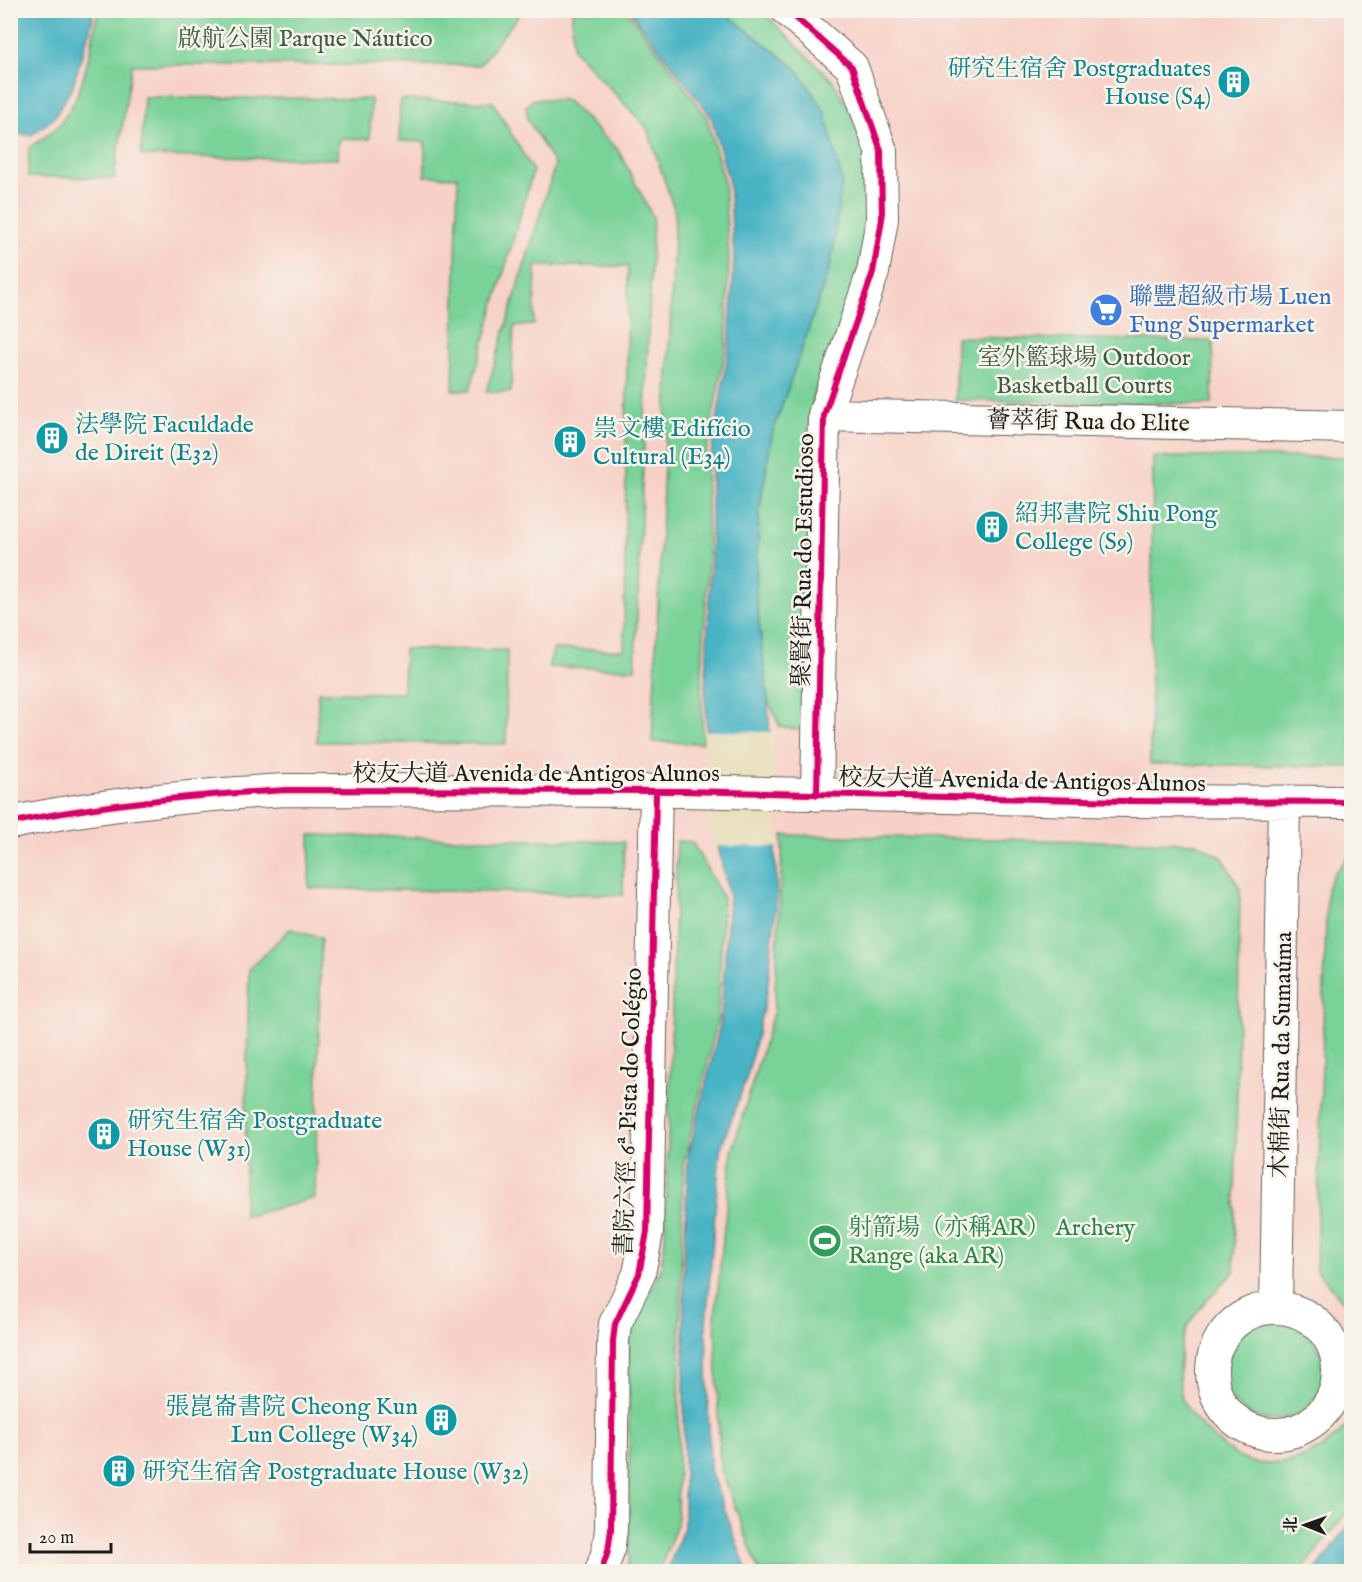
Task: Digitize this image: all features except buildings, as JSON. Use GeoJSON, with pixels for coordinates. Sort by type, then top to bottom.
{"type":"FeatureCollection","features":[{"type":"Feature","properties":{"kind":"street","name":"聚賢街 Rua do Estudioso"},"geometry":{"type":"LineString","coordinates":[[787,10],[852,67],[881,151],[882,219],[873,272],[824,415],[812,795]]}},
{"type":"Feature","properties":{"kind":"street","name":"薈萃街 Rua do Elite"},"geometry":{"type":"LineString","coordinates":[[824,415],[1352,427]]}},
{"type":"Feature","properties":{"kind":"street","name":"校友大道 Avenida de Antigos Alunos"},"geometry":{"type":"LineString","coordinates":[[10,823],[116,807],[234,793],[286,790],[669,791],[1352,802]]}},
{"type":"Feature","properties":{"kind":"street","name":"書院六徑 6ª Pista do Colégio"},"geometry":{"type":"LineString","coordinates":[[601,1572],[608,1551],[611,1530],[615,1324],[639,1274],[646,1232],[669,791]]}},
{"type":"Feature","properties":{"kind":"street","name":"木棉街 Rua da Sumaúma"},"geometry":{"type":"LineString","coordinates":[[1276,1308],[1284,802]]}},
{"type":"Feature","properties":{"kind":"street"},"geometry":{"type":"LineString","coordinates":[[1276,1308],[1294,1311],[1311,1319],[1325,1332],[1334,1349],[1338,1368],[1337,1386],[1329,1404],[1317,1419],[1301,1430],[1283,1435],[1264,1434],[1246,1428],[1225,1410],[1213,1384],[1212,1365],[1216,1347],[1233,1324],[1258,1310],[1276,1308]]}},
{"type":"Feature","properties":{"kind":"shaded area"},"geometry":{"type":"Polygon","coordinates":[[[11,11],[1351,11],[1351,1571],[11,1571],[11,11]]]}},
{"type":"Feature","properties":{"kind":"green space","name":"啟航公園 Parque Náutico"},"geometry":{"type":"Polygon","coordinates":[[[98,10],[522,11],[480,65],[132,65],[114,178],[28,177],[29,148],[59,125],[75,100],[85,71],[98,10]]]}},
{"type":"Feature","properties":{"kind":"green space"},"geometry":{"type":"Polygon","coordinates":[[[572,11],[625,11],[635,21],[707,117],[724,182],[729,258],[726,347],[706,452],[708,561],[701,689],[703,743],[652,742],[675,212],[647,128],[573,49],[572,11]]]}},
{"type":"Feature","properties":{"kind":"green space"},"geometry":{"type":"Polygon","coordinates":[[[722,11],[762,11],[833,81],[862,133],[872,188],[868,241],[835,342],[814,394],[809,423],[808,731],[780,727],[768,700],[756,596],[759,512],[772,434],[831,264],[797,69],[722,11]]]}},
{"type":"Feature","properties":{"kind":"green space"},"geometry":{"type":"Polygon","coordinates":[[[144,97],[371,99],[370,139],[339,139],[338,159],[141,156],[144,97]]]}},
{"type":"Feature","properties":{"kind":"green space"},"geometry":{"type":"Polygon","coordinates":[[[534,99],[566,100],[618,150],[653,217],[635,669],[548,667],[554,649],[624,650],[628,266],[536,266],[534,325],[514,326],[511,392],[486,392],[555,165],[528,120],[526,106],[534,99]]]}},
{"type":"Feature","properties":{"kind":"green space"},"geometry":{"type":"Polygon","coordinates":[[[400,100],[493,102],[533,171],[470,390],[453,390],[458,177],[425,176],[425,142],[399,141],[400,100]]]}},
{"type":"Feature","properties":{"kind":"green space","name":"室外籃球場 Outdoor Basketball Courts"},"geometry":{"type":"Polygon","coordinates":[[[956,337],[1213,341],[1212,404],[955,400],[956,337]]]}},
{"type":"Feature","properties":{"kind":"green space"},"geometry":{"type":"Polygon","coordinates":[[[1153,457],[1351,457],[1351,767],[1150,764],[1153,457]]]}},
{"type":"Feature","properties":{"kind":"green space"},"geometry":{"type":"Polygon","coordinates":[[[404,649],[507,650],[506,744],[317,742],[318,692],[403,693],[404,649]]]}},
{"type":"Feature","properties":{"kind":"green space"},"geometry":{"type":"Polygon","coordinates":[[[310,835],[624,842],[623,895],[309,888],[310,835]]]}},
{"type":"Feature","properties":{"kind":"green space"},"geometry":{"type":"Polygon","coordinates":[[[783,835],[1197,843],[1223,858],[1240,889],[1234,1272],[1200,1308],[1189,1325],[1181,1348],[1180,1386],[1183,1401],[1194,1418],[1223,1446],[1242,1459],[1251,1462],[1280,1463],[1307,1456],[1331,1441],[1351,1421],[1351,1506],[1302,1571],[759,1571],[720,1467],[715,1317],[732,1152],[774,1010],[783,835]]]}},
{"type":"Feature","properties":{"kind":"green space"},"geometry":{"type":"Polygon","coordinates":[[[677,841],[692,842],[723,898],[718,1018],[683,1166],[677,1525],[659,1571],[625,1571],[629,1560],[629,1341],[638,1314],[660,1271],[665,1240],[677,841]]]}},
{"type":"Feature","properties":{"kind":"green space"},"geometry":{"type":"Polygon","coordinates":[[[1351,854],[1351,1311],[1316,1270],[1327,888],[1334,873],[1351,854]]]}},
{"type":"Feature","properties":{"kind":"green space"},"geometry":{"type":"Polygon","coordinates":[[[290,929],[321,938],[315,1198],[244,1217],[249,969],[290,929]]]}},
{"type":"Feature","properties":{"kind":"green space"},"geometry":{"type":"Polygon","coordinates":[[[1273,1320],[1292,1324],[1308,1335],[1319,1351],[1323,1370],[1319,1389],[1308,1405],[1292,1416],[1273,1420],[1254,1416],[1238,1405],[1227,1389],[1223,1370],[1227,1351],[1238,1335],[1254,1324],[1273,1320]]]}},
{"type":"Feature","properties":{"kind":"water"},"geometry":{"type":"Polygon","coordinates":[[[10,11],[91,11],[93,19],[72,88],[54,118],[31,135],[11,133],[10,11]]]}},
{"type":"Feature","properties":{"kind":"water"},"geometry":{"type":"Polygon","coordinates":[[[630,11],[722,11],[797,69],[825,112],[842,181],[831,264],[772,434],[759,512],[756,596],[768,700],[777,895],[767,992],[747,1076],[720,1150],[706,1325],[710,1470],[747,1571],[667,1571],[684,1527],[684,1265],[688,1157],[721,1021],[729,896],[711,813],[705,694],[711,559],[711,455],[729,348],[734,259],[729,182],[711,116],[630,11]]]}},
{"type":"Feature","properties":{"kind":"water"},"geometry":{"type":"Polygon","coordinates":[[[1351,1523],[1351,1563],[1346,1571],[1315,1571],[1351,1523]]]}},
{"type":"Feature","properties":{"kind":"pier"},"geometry":{"type":"Polygon","coordinates":[[[703,731],[772,732],[778,847],[715,846],[708,814],[703,731]]]}},
{"type":"Feature","properties":{"kind":"cycle path"},"geometry":{"type":"LineString","coordinates":[[787,10],[852,67],[881,151],[882,219],[873,272],[824,415],[817,795]]}},
{"type":"Feature","properties":{"kind":"cycle path"},"geometry":{"type":"LineString","coordinates":[[10,823],[148,801],[286,790],[682,791],[1126,801],[1352,802]]}},
{"type":"Feature","properties":{"kind":"cycle path"},"geometry":{"type":"LineString","coordinates":[[601,1572],[608,1551],[611,1530],[615,1324],[639,1274],[647,1232],[656,791]]}},
{"type":"Feature","properties":{"kind":"place","name":"研究生宿舍 Postgraduates House (S4)"},"geometry":{"type":"Point","coordinates":[1234,82]}},
{"type":"Feature","properties":{"kind":"place","name":"聯豐超級市場 Luen Fung Supermarket"},"geometry":{"type":"Point","coordinates":[1106,310]}},
{"type":"Feature","properties":{"kind":"place","name":"法學院 Faculdade de Direit (E32)"},"geometry":{"type":"Point","coordinates":[52,438]}},
{"type":"Feature","properties":{"kind":"place","name":"祟文樓 Edifício Cultural (E34)"},"geometry":{"type":"Point","coordinates":[570,442]}},
{"type":"Feature","properties":{"kind":"place","name":"紹邦書院 Shiu Pong College (S9)"},"geometry":{"type":"Point","coordinates":[992,527]}},
{"type":"Feature","properties":{"kind":"place","name":"研究生宿舍 Postgraduate House (W31)"},"geometry":{"type":"Point","coordinates":[104,1134]}},
{"type":"Feature","properties":{"kind":"place","name":"射箭場（亦稱AR） Archery Range (aka AR)"},"geometry":{"type":"Point","coordinates":[825,1241]}},
{"type":"Feature","properties":{"kind":"place","name":"張崑崙書院 Cheong Kun Lun College (W34)"},"geometry":{"type":"Point","coordinates":[441,1420]}},
{"type":"Feature","properties":{"kind":"place","name":"研究生宿舍 Postgraduate House (W32)"},"geometry":{"type":"Point","coordinates":[119,1471]}}]}
